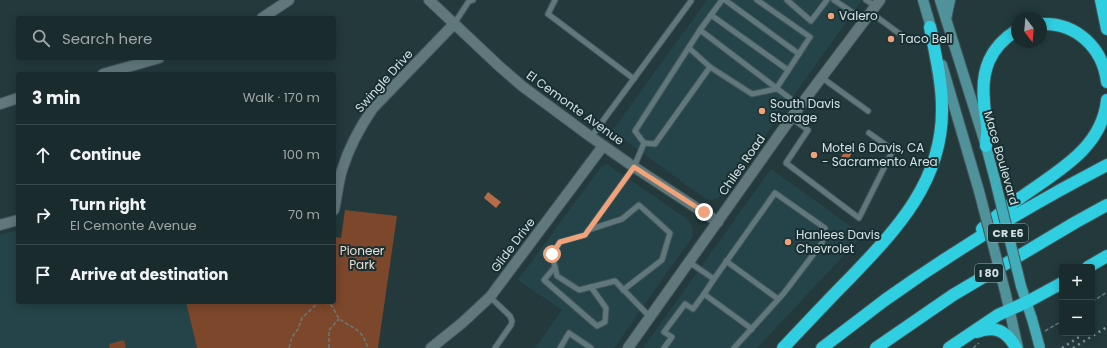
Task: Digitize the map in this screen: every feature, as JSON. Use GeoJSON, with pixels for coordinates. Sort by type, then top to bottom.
{"type":"FeatureCollection","features":[{"type":"Feature","properties":{"kind":"highway"},"geometry":{"type":"LineString","coordinates":[[1103,6],[1107,29]]}},
{"type":"Feature","properties":{"kind":"highway"},"geometry":{"type":"LineString","coordinates":[[1047,24],[1058,25],[1082,36],[1097,52],[1107,82]]}},
{"type":"Feature","properties":{"kind":"highway"},"geometry":{"type":"LineString","coordinates":[[783,348],[886,240],[908,213],[924,187],[934,162],[938,144],[942,108],[930,27]]}},
{"type":"Feature","properties":{"kind":"highway"},"geometry":{"type":"LineString","coordinates":[[986,146],[987,126],[983,89],[987,65],[990,56],[1007,36],[1011,34]]}},
{"type":"Feature","properties":{"kind":"highway"},"geometry":{"type":"LineString","coordinates":[[952,255],[1011,205],[1073,160],[1086,147],[1102,122],[1107,100]]}},
{"type":"Feature","properties":{"kind":"highway"},"geometry":{"type":"LineString","coordinates":[[822,348],[885,300],[952,255],[1028,208],[1107,164]]}},
{"type":"Feature","properties":{"kind":"highway","name":"I 80"},"geometry":{"type":"LineString","coordinates":[[876,348],[953,295],[1107,205]]}},
{"type":"Feature","properties":{"kind":"highway"},"geometry":{"type":"LineString","coordinates":[[1093,264],[1107,256]]}},
{"type":"Feature","properties":{"kind":"highway"},"geometry":{"type":"LineString","coordinates":[[949,348],[996,317],[1059,285]]}},
{"type":"Feature","properties":{"kind":"highway"},"geometry":{"type":"LineString","coordinates":[[968,335],[986,329],[1009,330],[1011,338],[1017,348]]}},
{"type":"Feature","properties":{"kind":"main road","name":"CR E6"},"geometry":{"type":"LineString","coordinates":[[922,0],[979,191],[1010,310],[1009,330]]}},
{"type":"Feature","properties":{"kind":"main road","name":"Mace Boulevard"},"geometry":{"type":"LineString","coordinates":[[940,0],[986,146],[1021,286],[1040,348]]}},
{"type":"Feature","properties":{"kind":"main road"},"geometry":{"type":"LineString","coordinates":[[946,19],[950,0]]}},
{"type":"Feature","properties":{"kind":"street"},"geometry":{"type":"LineString","coordinates":[[265,16],[289,0]]}},
{"type":"Feature","properties":{"kind":"street","name":"El Cemonte Avenue"},"geometry":{"type":"LineString","coordinates":[[429,0],[522,86],[634,167],[718,222]]}},
{"type":"Feature","properties":{"kind":"street","name":"Chiles Road"},"geometry":{"type":"LineString","coordinates":[[628,348],[871,8]]}},
{"type":"Feature","properties":{"kind":"street","name":"Swingle Drive"},"geometry":{"type":"LineString","coordinates":[[336,190],[338,169],[354,137],[374,108],[454,24]]}},
{"type":"Feature","properties":{"kind":"street"},"geometry":{"type":"LineString","coordinates":[[110,72],[152,60]]}},
{"type":"Feature","properties":{"kind":"street"},"geometry":{"type":"LineString","coordinates":[[0,104],[16,99]]}},
{"type":"Feature","properties":{"kind":"street","name":"Glide Drive"},"geometry":{"type":"LineString","coordinates":[[431,348],[462,323],[490,297],[604,146]]}},
{"type":"Feature","properties":{"kind":"street"},"geometry":{"type":"LineString","coordinates":[[0,226],[16,221]]}},
{"type":"Feature","properties":{"kind":"lane"},"geometry":{"type":"LineString","coordinates":[[454,24],[469,1],[473,0]]}},
{"type":"Feature","properties":{"kind":"lane"},"geometry":{"type":"LineString","coordinates":[[555,0],[548,14],[634,80]]}},
{"type":"Feature","properties":{"kind":"lane"},"geometry":{"type":"LineString","coordinates":[[710,66],[655,144],[644,143],[635,131],[700,30],[722,0]]}},
{"type":"Feature","properties":{"kind":"lane"},"geometry":{"type":"LineString","coordinates":[[725,0],[799,54]]}},
{"type":"Feature","properties":{"kind":"lane"},"geometry":{"type":"LineString","coordinates":[[689,48],[710,66],[752,94],[776,88],[810,37],[757,0]]}},
{"type":"Feature","properties":{"kind":"lane"},"geometry":{"type":"LineString","coordinates":[[787,0],[811,20],[827,0]]}},
{"type":"Feature","properties":{"kind":"lane"},"geometry":{"type":"LineString","coordinates":[[834,0],[871,8],[908,40]]}},
{"type":"Feature","properties":{"kind":"lane"},"geometry":{"type":"LineString","coordinates":[[591,137],[691,1]]}},
{"type":"Feature","properties":{"kind":"lane"},"geometry":{"type":"LineString","coordinates":[[711,15],[788,70]]}},
{"type":"Feature","properties":{"kind":"lane"},"geometry":{"type":"LineString","coordinates":[[700,30],[800,106]]}},
{"type":"Feature","properties":{"kind":"lane"},"geometry":{"type":"LineString","coordinates":[[821,77],[868,111]]}},
{"type":"Feature","properties":{"kind":"lane"},"geometry":{"type":"LineString","coordinates":[[791,118],[808,130],[786,163],[859,218],[893,150],[868,132]]}},
{"type":"Feature","properties":{"kind":"lane"},"geometry":{"type":"LineString","coordinates":[[644,143],[634,167],[585,235],[560,242],[552,254],[556,276],[579,290],[615,281],[650,316]]}},
{"type":"Feature","properties":{"kind":"lane"},"geometry":{"type":"LineString","coordinates":[[664,348],[672,337],[664,332],[685,304],[693,309],[775,193],[825,228],[822,243],[778,299],[734,348]]}},
{"type":"Feature","properties":{"kind":"lane"},"geometry":{"type":"LineString","coordinates":[[588,230],[622,219],[639,205],[670,233],[662,260],[623,290]]}},
{"type":"Feature","properties":{"kind":"lane"},"geometry":{"type":"LineString","coordinates":[[726,261],[778,299]]}},
{"type":"Feature","properties":{"kind":"lane"},"geometry":{"type":"LineString","coordinates":[[690,262],[714,279]]}},
{"type":"Feature","properties":{"kind":"lane"},"geometry":{"type":"LineString","coordinates":[[555,267],[544,280],[597,326],[605,322],[606,308],[591,287]]}},
{"type":"Feature","properties":{"kind":"lane"},"geometry":{"type":"LineString","coordinates":[[704,294],[752,329]]}},
{"type":"Feature","properties":{"kind":"lane"},"geometry":{"type":"LineString","coordinates":[[490,297],[510,316],[512,321],[511,326],[495,348]]}},
{"type":"Feature","properties":{"kind":"lane"},"geometry":{"type":"LineString","coordinates":[[560,348],[569,333],[591,348]]}},
{"type":"Feature","properties":{"kind":"path"},"geometry":{"type":"LineString","coordinates":[[1095,300],[1107,292]]}},
{"type":"Feature","properties":{"kind":"path"},"geometry":{"type":"LineString","coordinates":[[289,348],[292,337],[298,329],[302,318],[317,304]]}},
{"type":"Feature","properties":{"kind":"path"},"geometry":{"type":"LineString","coordinates":[[328,304],[332,306],[339,319],[357,330],[363,336],[368,348]]}},
{"type":"Feature","properties":{"kind":"path"},"geometry":{"type":"LineString","coordinates":[[329,348],[329,330],[339,319]]}},
{"type":"Feature","properties":{"kind":"path"},"geometry":{"type":"LineString","coordinates":[[973,348],[980,341]]}},
{"type":"Feature","properties":{"kind":"shaded area"},"geometry":{"type":"Polygon","coordinates":[[[707,0],[862,0],[726,191],[720,197],[712,200],[706,199],[612,131],[707,0]]]}},
{"type":"Feature","properties":{"kind":"shaded area"},"geometry":{"type":"Polygon","coordinates":[[[846,147],[853,150],[848,161],[841,158],[846,147]]]}},
{"type":"Feature","properties":{"kind":"shaded area"},"geometry":{"type":"Polygon","coordinates":[[[607,164],[687,219],[692,226],[693,236],[614,348],[535,348],[562,310],[518,280],[601,167],[607,164]]]}},
{"type":"Feature","properties":{"kind":"shaded area"},"geometry":{"type":"Polygon","coordinates":[[[771,169],[863,235],[757,348],[643,348],[771,169]]]}},
{"type":"Feature","properties":{"kind":"shaded area"},"geometry":{"type":"Polygon","coordinates":[[[488,192],[501,202],[496,208],[484,198],[488,192]]]}},
{"type":"Feature","properties":{"kind":"shaded area"},"geometry":{"type":"Polygon","coordinates":[[[16,231],[16,304],[186,304],[197,348],[0,348],[0,235],[16,231]]]}},
{"type":"Feature","properties":{"kind":"green space","name":"Pioneer Park"},"geometry":{"type":"Polygon","coordinates":[[[345,210],[397,216],[378,348],[197,348],[186,304],[336,304],[336,237],[341,238],[345,210]]]}},
{"type":"Feature","properties":{"kind":"green space"},"geometry":{"type":"Polygon","coordinates":[[[124,340],[126,348],[110,348],[109,344],[124,340]]]}},
{"type":"Feature","properties":{"kind":"railway"},"geometry":{"type":"LineString","coordinates":[[1073,348],[1107,327]]}},
{"type":"Feature","properties":{"kind":"railway"},"geometry":{"type":"LineString","coordinates":[[1062,348],[1079,337]]}},
{"type":"Feature","properties":{"kind":"place","name":"Valero"},"geometry":{"type":"Point","coordinates":[831,16]}},
{"type":"Feature","properties":{"kind":"place","name":"Taco Bell"},"geometry":{"type":"Point","coordinates":[891,39]}},
{"type":"Feature","properties":{"kind":"place","name":"South Davis Storage"},"geometry":{"type":"Point","coordinates":[762,111]}},
{"type":"Feature","properties":{"kind":"place","name":"Motel 6 Davis, CA - Sacramento Area"},"geometry":{"type":"Point","coordinates":[814,155]}},
{"type":"Feature","properties":{"kind":"place","name":"Hanlees Davis Chevrolet"},"geometry":{"type":"Point","coordinates":[788,242]}},
{"type":"Feature","properties":{"kind":"route"},"geometry":{"type":"LineString","coordinates":[[552,254],[560,242],[585,235],[634,167],[704,212]]}}]}
